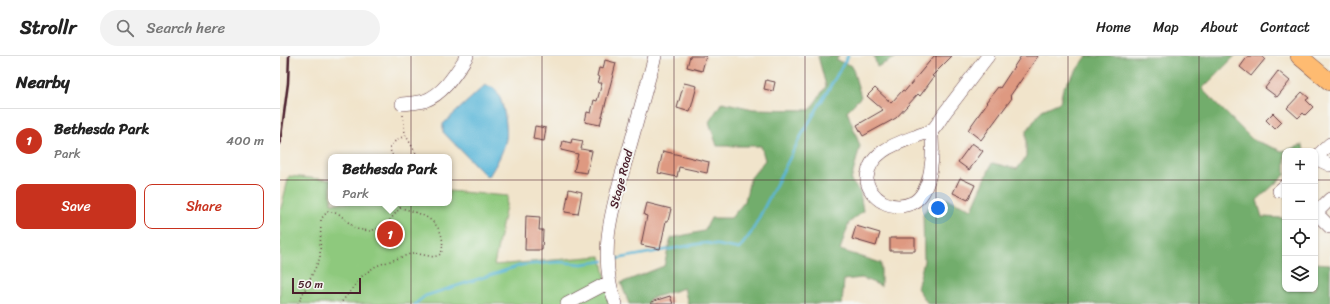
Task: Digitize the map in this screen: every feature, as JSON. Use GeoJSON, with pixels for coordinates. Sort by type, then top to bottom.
{"type":"FeatureCollection","features":[{"type":"Feature","properties":{"kind":"main road"},"geometry":{"type":"LineString","coordinates":[[1299,56],[1330,82]]}},
{"type":"Feature","properties":{"kind":"street"},"geometry":{"type":"LineString","coordinates":[[402,104],[424,101],[441,90],[457,72],[467,56]]}},
{"type":"Feature","properties":{"kind":"street","name":"Stage Road"},"geometry":{"type":"LineString","coordinates":[[616,304],[609,282],[607,236],[613,204],[655,56]]}},
{"type":"Feature","properties":{"kind":"street"},"geometry":{"type":"LineString","coordinates":[[931,130],[933,157],[925,188],[921,196],[915,202],[901,206],[893,206],[884,203],[877,198],[867,181],[868,171],[872,161],[878,154],[896,144],[931,130],[988,56]]}},
{"type":"Feature","properties":{"kind":"street"},"geometry":{"type":"LineString","coordinates":[[1318,155],[1330,145]]}},
{"type":"Feature","properties":{"kind":"street"},"geometry":{"type":"LineString","coordinates":[[1318,159],[1330,165]]}},
{"type":"Feature","properties":{"kind":"street"},"geometry":{"type":"LineString","coordinates":[[1318,210],[1330,199]]}},
{"type":"Feature","properties":{"kind":"street"},"geometry":{"type":"LineString","coordinates":[[1318,216],[1330,227]]}},
{"type":"Feature","properties":{"kind":"street"},"geometry":{"type":"LineString","coordinates":[[567,304],[609,282]]}},
{"type":"Feature","properties":{"kind":"path"},"geometry":{"type":"LineString","coordinates":[[402,104],[406,135],[416,154]]}},
{"type":"Feature","properties":{"kind":"path"},"geometry":{"type":"LineString","coordinates":[[391,154],[390,146],[406,135]]}},
{"type":"Feature","properties":{"kind":"path"},"geometry":{"type":"LineString","coordinates":[[298,304],[320,258],[321,219],[328,211],[339,214],[356,229],[370,231],[385,226],[400,208],[413,211],[430,219],[440,229],[444,245],[441,254],[434,257],[413,253],[376,266],[363,276],[340,304]]}},
{"type":"Feature","properties":{"kind":"green space"},"geometry":{"type":"Polygon","coordinates":[[[818,56],[839,56],[836,60],[852,66],[861,97],[847,111],[860,146],[851,181],[860,192],[863,211],[849,223],[840,250],[881,263],[881,286],[862,278],[844,280],[842,304],[688,304],[684,288],[649,299],[648,304],[629,304],[621,283],[664,266],[671,238],[704,231],[711,218],[731,218],[745,201],[750,179],[765,160],[761,146],[717,146],[709,122],[722,102],[753,109],[810,110],[826,86],[818,56]]]}},
{"type":"Feature","properties":{"kind":"green space"},"geometry":{"type":"Polygon","coordinates":[[[874,56],[896,56],[895,58],[877,67],[874,56]]]}},
{"type":"Feature","properties":{"kind":"green space"},"geometry":{"type":"Polygon","coordinates":[[[1087,56],[1235,56],[1202,89],[1253,140],[1282,151],[1282,178],[1257,200],[1262,217],[1282,218],[1282,292],[1318,292],[1318,263],[1330,264],[1330,304],[928,304],[917,288],[924,261],[923,213],[940,196],[972,209],[992,163],[1017,169],[1026,157],[1026,132],[1042,110],[1060,102],[1063,88],[1087,56]]]}},
{"type":"Feature","properties":{"kind":"green space"},"geometry":{"type":"Polygon","coordinates":[[[1303,145],[1304,148],[1292,148],[1303,145]]]}},
{"type":"Feature","properties":{"kind":"green space"},"geometry":{"type":"Polygon","coordinates":[[[289,176],[328,180],[328,206],[452,206],[452,191],[508,196],[494,265],[601,256],[611,304],[280,304],[280,212],[289,176]]]}},
{"type":"Feature","properties":{"kind":"water"},"geometry":{"type":"Polygon","coordinates":[[[485,85],[494,88],[500,98],[506,128],[506,139],[503,149],[489,176],[485,175],[443,132],[443,124],[485,85]]]}},
{"type":"Feature","properties":{"kind":"building"},"geometry":{"type":"Polygon","coordinates":[[[690,56],[706,56],[702,71],[687,67],[690,56]]]}},
{"type":"Feature","properties":{"kind":"building"},"geometry":{"type":"Polygon","coordinates":[[[934,56],[952,56],[932,76],[934,77],[920,96],[918,94],[896,118],[863,136],[857,125],[883,110],[867,96],[875,88],[891,103],[903,90],[905,91],[934,56]]]}},
{"type":"Feature","properties":{"kind":"building"},"geometry":{"type":"Polygon","coordinates":[[[1021,56],[1038,56],[1010,96],[1012,98],[981,140],[968,130],[987,103],[986,102],[998,87],[1000,88],[1021,56]]]}},
{"type":"Feature","properties":{"kind":"building"},"geometry":{"type":"Polygon","coordinates":[[[1248,56],[1261,56],[1265,59],[1251,76],[1240,67],[1248,56]]]}},
{"type":"Feature","properties":{"kind":"building"},"geometry":{"type":"Polygon","coordinates":[[[605,60],[616,63],[600,125],[585,122],[587,112],[591,113],[594,100],[597,101],[602,83],[598,83],[600,77],[597,76],[599,68],[603,69],[605,60]]]}},
{"type":"Feature","properties":{"kind":"building"},"geometry":{"type":"Polygon","coordinates":[[[1278,71],[1290,81],[1277,97],[1265,88],[1278,71]]]}},
{"type":"Feature","properties":{"kind":"building"},"geometry":{"type":"Polygon","coordinates":[[[766,80],[775,82],[773,91],[764,89],[766,80]]]}},
{"type":"Feature","properties":{"kind":"building"},"geometry":{"type":"Polygon","coordinates":[[[684,83],[697,86],[690,112],[677,108],[684,83]]]}},
{"type":"Feature","properties":{"kind":"building"},"geometry":{"type":"Polygon","coordinates":[[[1302,92],[1309,98],[1306,100],[1313,107],[1305,115],[1303,113],[1298,118],[1287,108],[1302,92]]]}},
{"type":"Feature","properties":{"kind":"building"},"geometry":{"type":"Polygon","coordinates":[[[1273,113],[1282,122],[1275,129],[1266,120],[1273,113]]]}},
{"type":"Feature","properties":{"kind":"building"},"geometry":{"type":"Polygon","coordinates":[[[535,126],[546,128],[544,141],[533,139],[535,126]]]}},
{"type":"Feature","properties":{"kind":"building"},"geometry":{"type":"Polygon","coordinates":[[[572,139],[583,141],[581,149],[592,151],[587,173],[574,171],[578,154],[561,150],[563,141],[571,143],[572,139]]]}},
{"type":"Feature","properties":{"kind":"building"},"geometry":{"type":"Polygon","coordinates":[[[972,143],[983,151],[969,170],[958,162],[972,143]]]}},
{"type":"Feature","properties":{"kind":"building"},"geometry":{"type":"Polygon","coordinates":[[[663,151],[709,162],[707,173],[679,167],[677,177],[658,173],[663,151]]]}},
{"type":"Feature","properties":{"kind":"building"},"geometry":{"type":"Polygon","coordinates":[[[960,178],[975,185],[968,200],[953,193],[960,178]]]}},
{"type":"Feature","properties":{"kind":"building"},"geometry":{"type":"Polygon","coordinates":[[[569,189],[582,192],[578,214],[565,212],[569,189]]]}},
{"type":"Feature","properties":{"kind":"building"},"geometry":{"type":"Polygon","coordinates":[[[647,203],[671,209],[668,221],[666,221],[660,249],[641,245],[647,216],[644,215],[647,203]]]}},
{"type":"Feature","properties":{"kind":"building"},"geometry":{"type":"Polygon","coordinates":[[[526,216],[540,217],[539,230],[543,230],[542,250],[525,250],[526,216]]]}},
{"type":"Feature","properties":{"kind":"building"},"geometry":{"type":"Polygon","coordinates":[[[856,226],[880,233],[876,246],[852,239],[856,226]]]}},
{"type":"Feature","properties":{"kind":"building"},"geometry":{"type":"Polygon","coordinates":[[[890,238],[915,238],[915,251],[890,251],[890,238]]]}},
{"type":"Feature","properties":{"kind":"building"},"geometry":{"type":"Polygon","coordinates":[[[670,296],[673,304],[651,304],[651,302],[670,296]]]}},
{"type":"Feature","properties":{"kind":"waterway"},"geometry":{"type":"LineString","coordinates":[[611,260],[707,243],[739,249],[751,233],[800,138],[848,56]]}},
{"type":"Feature","properties":{"kind":"waterway"},"geometry":{"type":"LineString","coordinates":[[415,304],[425,296],[522,265],[559,262],[582,264],[604,261]]}},
{"type":"Feature","properties":{"kind":"railway"},"geometry":{"type":"LineString","coordinates":[[280,144],[288,83],[289,56]]}},
{"type":"Feature","properties":{"kind":"place","name":"Bethesda Park"},"geometry":{"type":"Point","coordinates":[390,234]}}]}
